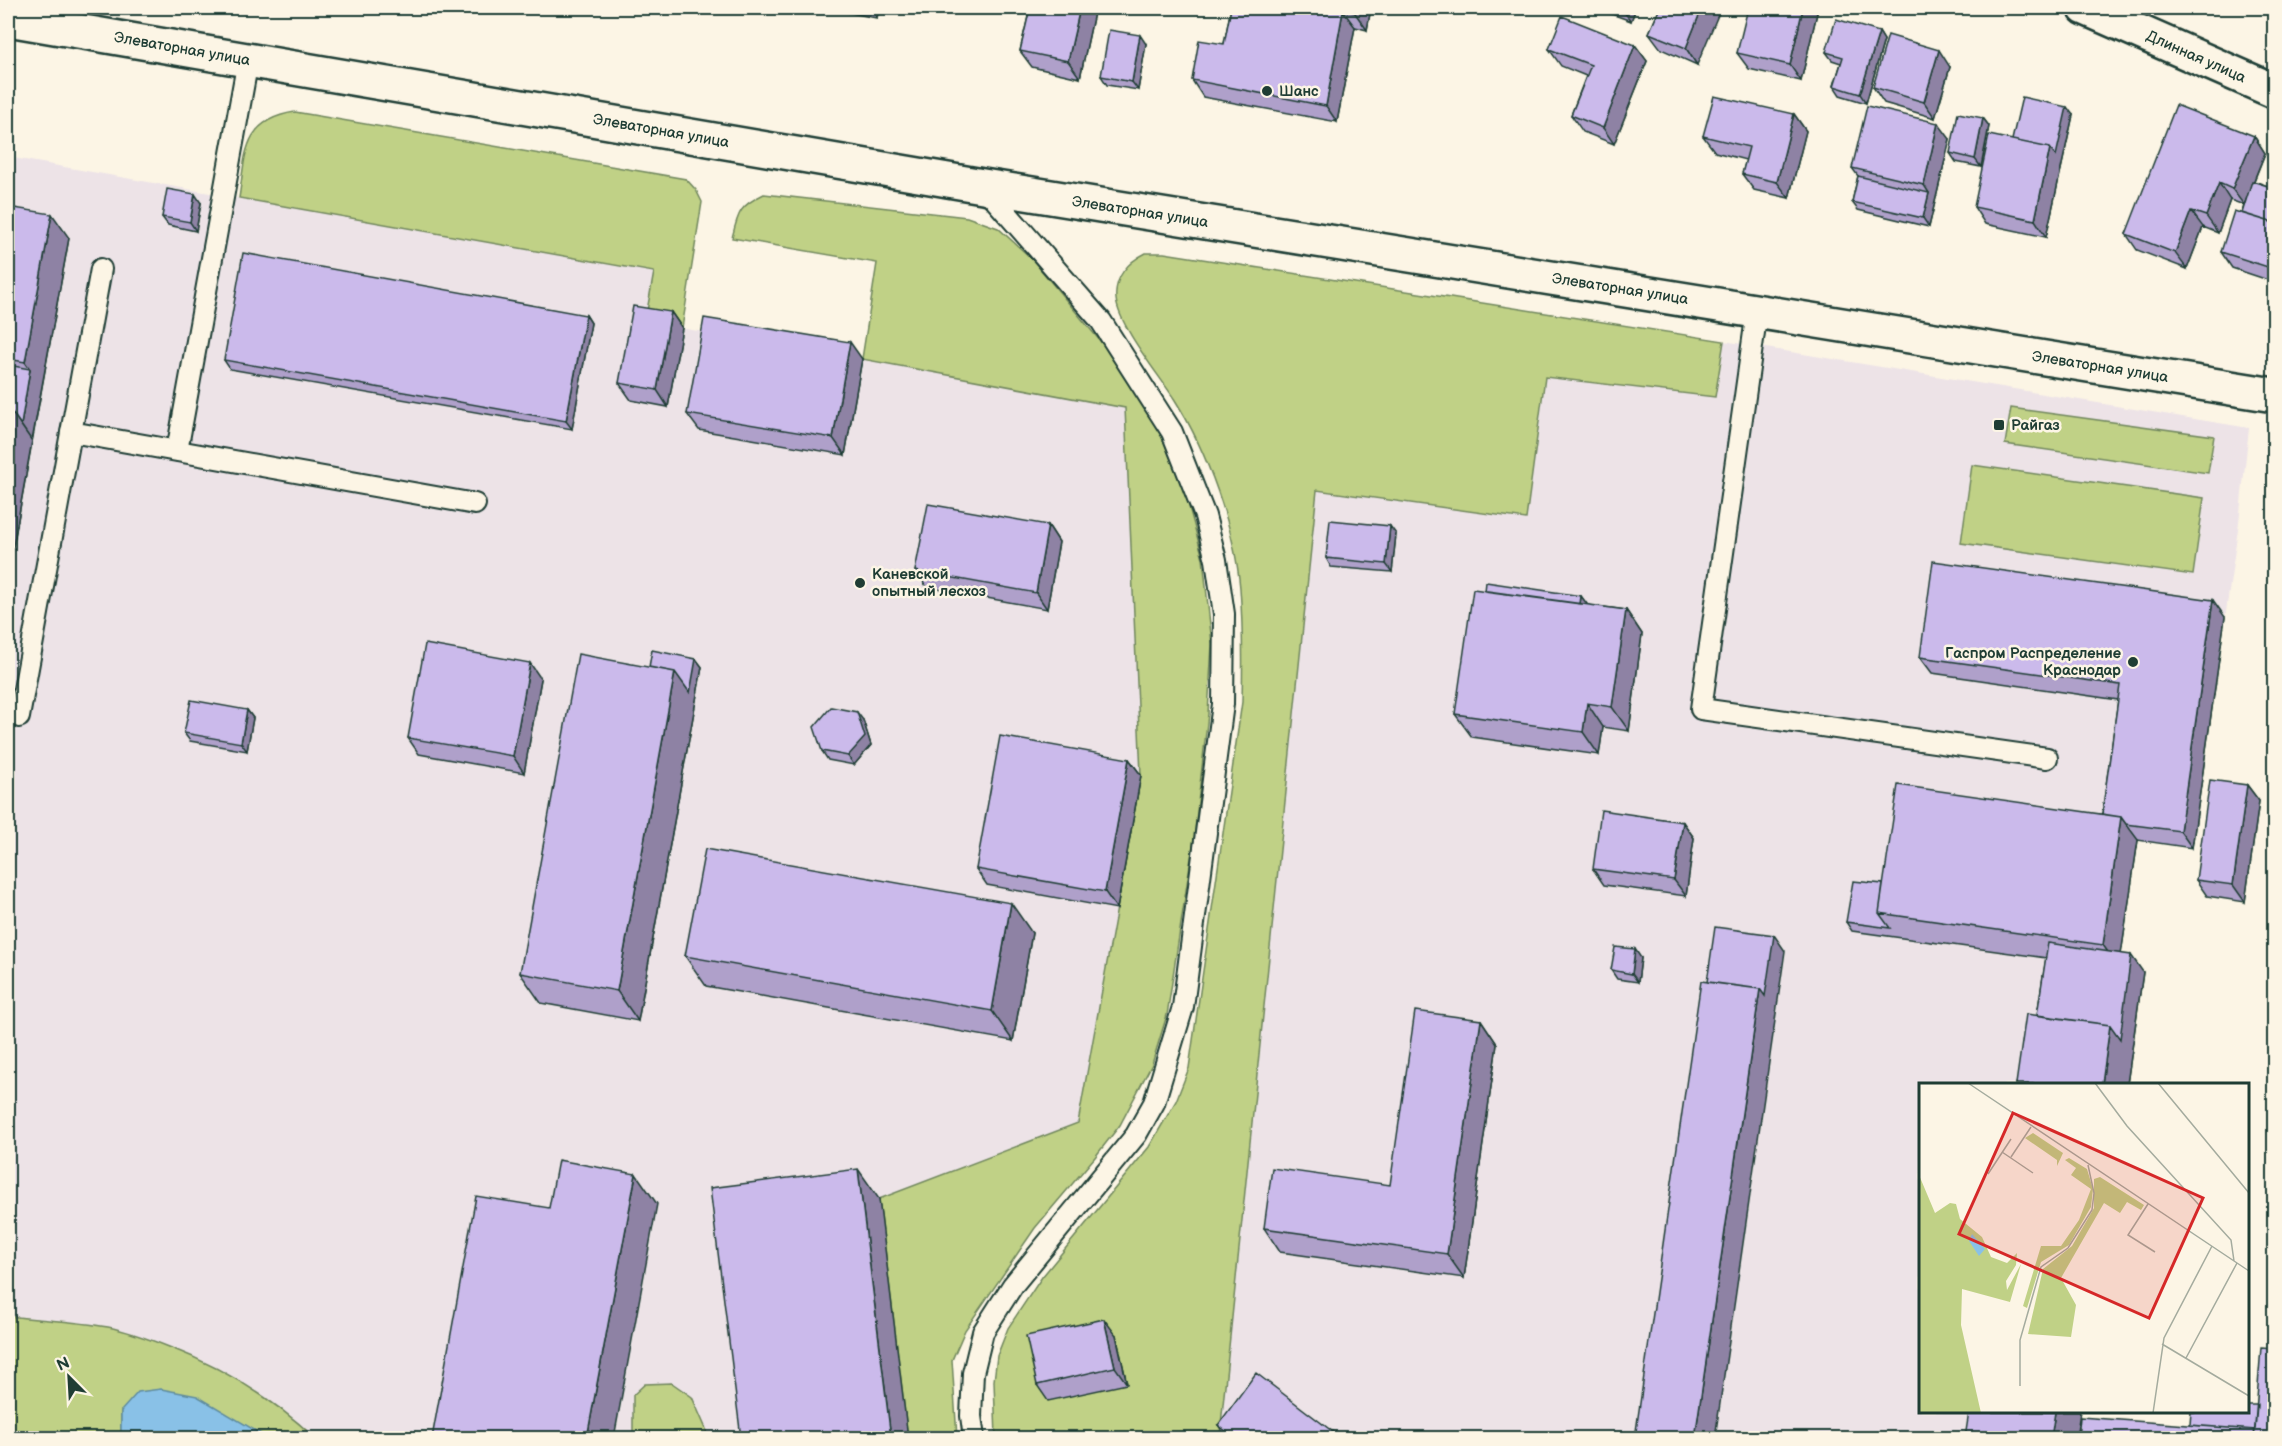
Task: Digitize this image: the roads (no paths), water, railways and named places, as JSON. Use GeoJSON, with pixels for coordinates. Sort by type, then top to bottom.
{"type":"FeatureCollection","features":[{"type":"Feature","properties":{"kind":"street","name":"Длинная улица"},"geometry":{"type":"LineString","coordinates":[[2085,8],[2274,91]]}},
{"type":"Feature","properties":{"kind":"street","name":"Элеваторная улица"},"geometry":{"type":"LineString","coordinates":[[8,19],[983,186],[2274,395]]}},
{"type":"Feature","properties":{"kind":"lane"},"geometry":{"type":"LineString","coordinates":[[177,451],[248,60]]}},
{"type":"Feature","properties":{"kind":"lane"},"geometry":{"type":"LineString","coordinates":[[974,1438],[971,1416],[973,1373],[983,1332],[1014,1285],[1136,1135],[1154,1102],[1184,1007],[1223,704],[1225,658],[1224,614],[1216,560],[1205,516],[1172,432],[1101,321],[983,186]]}},
{"type":"Feature","properties":{"kind":"lane"},"geometry":{"type":"LineString","coordinates":[[19,717],[100,269]]}},
{"type":"Feature","properties":{"kind":"lane"},"geometry":{"type":"LineString","coordinates":[[1757,311],[1701,709],[2047,758]]}},
{"type":"Feature","properties":{"kind":"lane"},"geometry":{"type":"LineString","coordinates":[[71,432],[476,504]]}},
{"type":"Feature","properties":{"kind":"water"},"geometry":{"type":"Polygon","coordinates":[[[161,1389],[197,1396],[268,1438],[121,1438],[121,1411],[138,1392],[161,1389]]]}},
{"type":"Feature","properties":{"kind":"place","name":"Шанс"},"geometry":{"type":"Point","coordinates":[1267,91]}},
{"type":"Feature","properties":{"kind":"place","name":"Райгаз"},"geometry":{"type":"Point","coordinates":[1999,425]}},
{"type":"Feature","properties":{"kind":"place","name":"Каневской опытный лесхоз"},"geometry":{"type":"Point","coordinates":[860,583]}},
{"type":"Feature","properties":{"kind":"place","name":"Гаспром Распределение Краснодар"},"geometry":{"type":"Point","coordinates":[2133,662]}}]}
